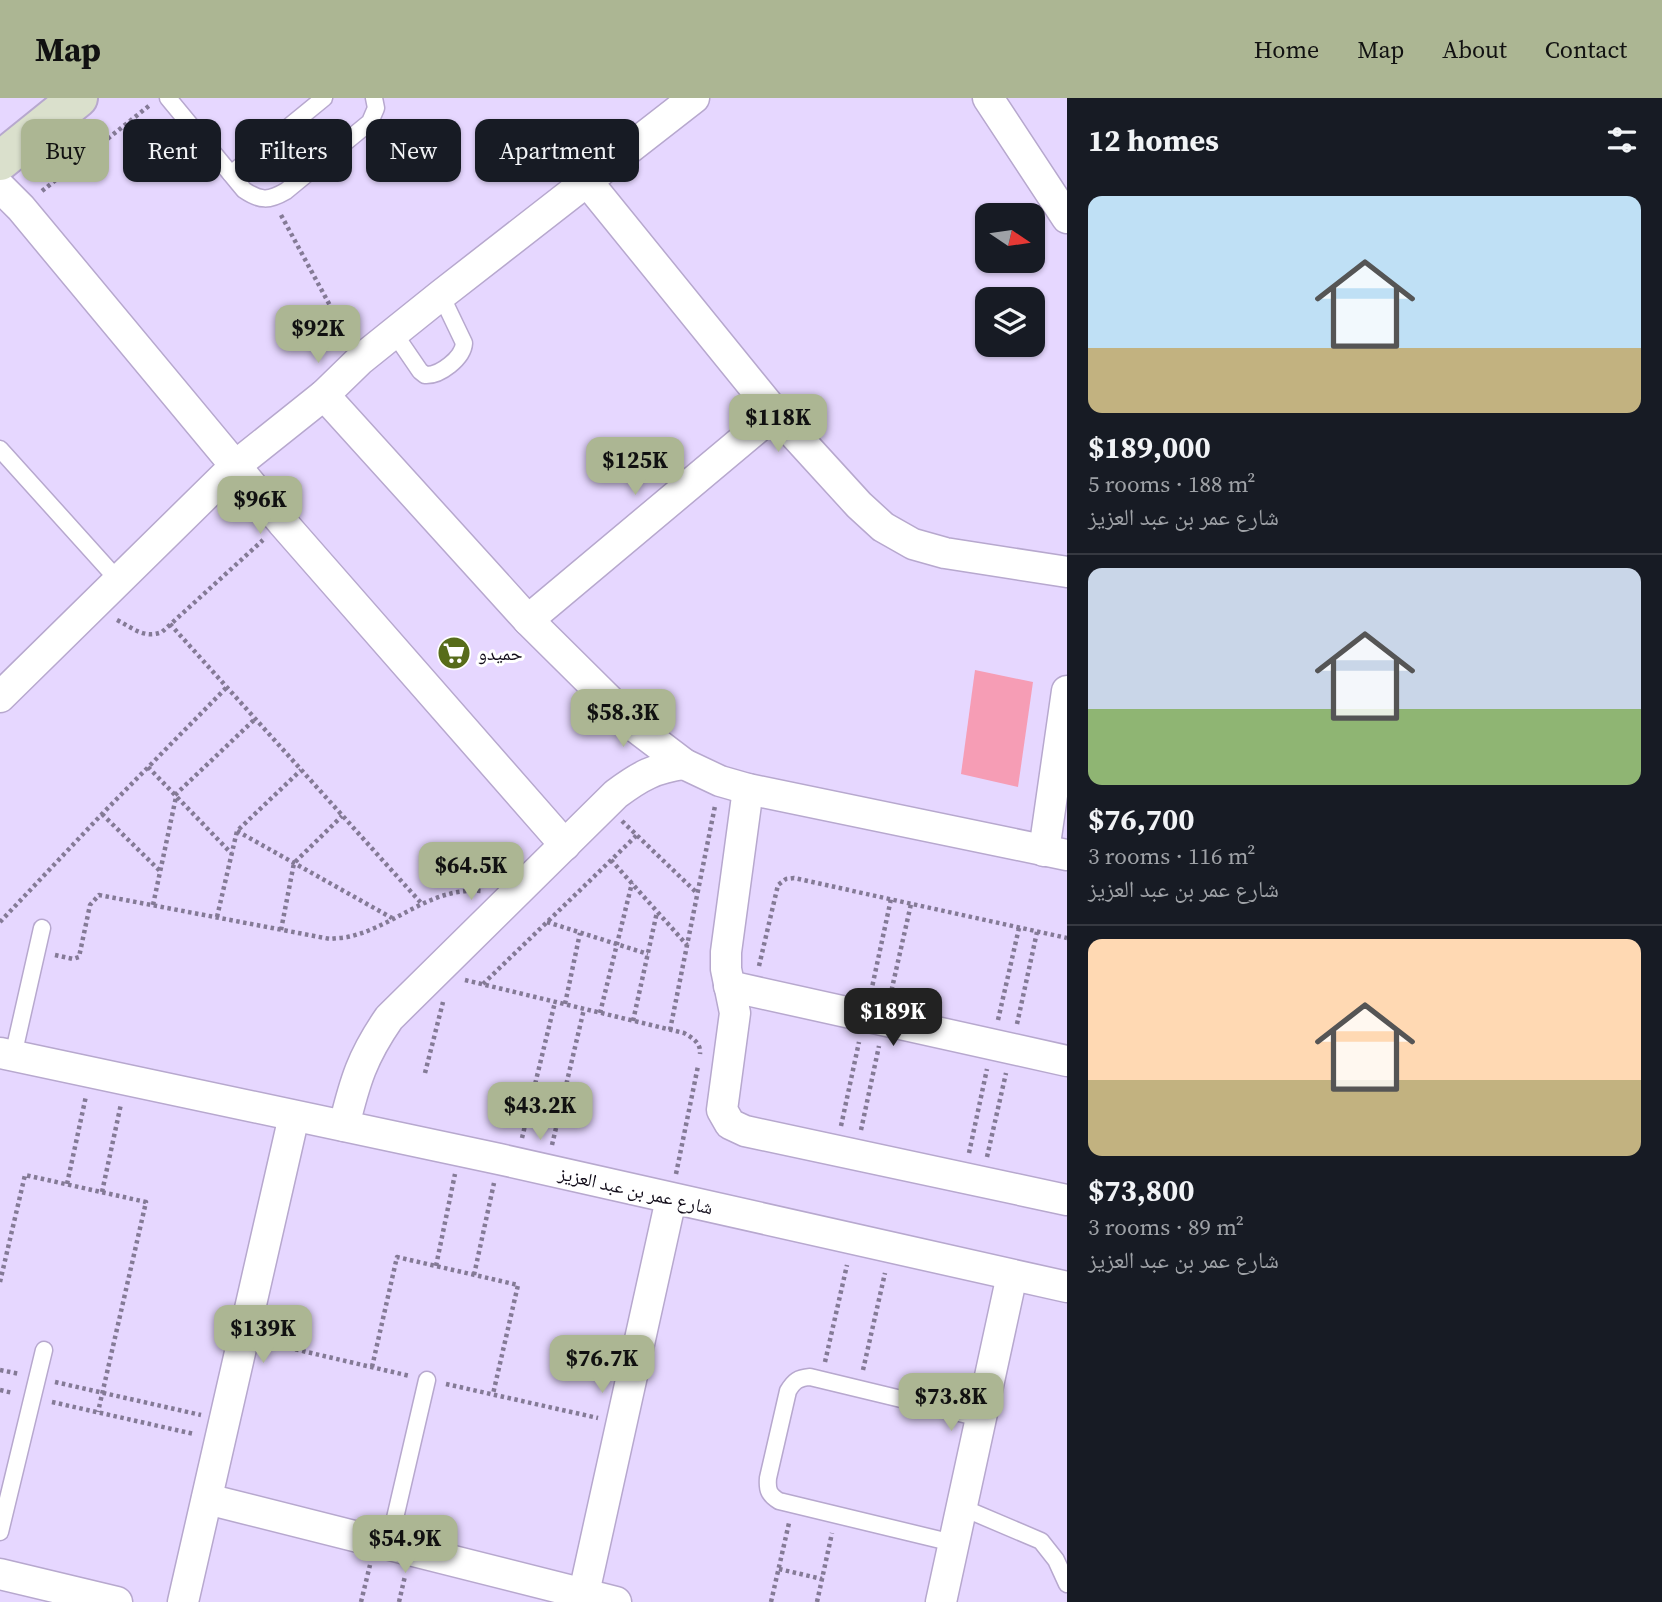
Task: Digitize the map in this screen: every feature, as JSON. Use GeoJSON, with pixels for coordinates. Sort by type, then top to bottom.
{"type":"FeatureCollection","features":[{"type":"Feature","properties":{"kind":"street"},"geometry":{"type":"LineString","coordinates":[[0,161],[78,98]]}},
{"type":"Feature","properties":{"kind":"street"},"geometry":{"type":"LineString","coordinates":[[639,140],[694,98]]}},
{"type":"Feature","properties":{"kind":"street"},"geometry":{"type":"LineString","coordinates":[[988,98],[1067,218]]}},
{"type":"Feature","properties":{"kind":"street"},"geometry":{"type":"LineString","coordinates":[[0,697],[235,466],[324,395],[360,360],[583,182]]}},
{"type":"Feature","properties":{"kind":"street"},"geometry":{"type":"LineString","coordinates":[[588,182],[775,413],[859,505],[883,527],[913,544],[945,552],[1067,572]]}},
{"type":"Feature","properties":{"kind":"street"},"geometry":{"type":"LineString","coordinates":[[0,187],[21,208],[282,523],[565,845]]}},
{"type":"Feature","properties":{"kind":"street"},"geometry":{"type":"LineString","coordinates":[[324,395],[528,620],[638,729],[684,764],[734,785],[1055,853],[1067,691]]}},
{"type":"Feature","properties":{"kind":"street"},"geometry":{"type":"LineString","coordinates":[[528,620],[775,413]]}},
{"type":"Feature","properties":{"kind":"street"},"geometry":{"type":"LineString","coordinates":[[344,1126],[356,1077],[370,1046],[389,1018],[442,974],[512,898],[605,805],[636,778],[660,768],[684,764]]}},
{"type":"Feature","properties":{"kind":"street"},"geometry":{"type":"LineString","coordinates":[[734,785],[726,952],[741,988],[722,1110],[730,1124],[744,1131],[1067,1200]]}},
{"type":"Feature","properties":{"kind":"street"},"geometry":{"type":"LineString","coordinates":[[741,988],[1067,1061]]}},
{"type":"Feature","properties":{"kind":"street","name":"شارع عمر بن عبد العزيز"},"geometry":{"type":"LineString","coordinates":[[7,1055],[546,1169],[1067,1287]]}},
{"type":"Feature","properties":{"kind":"street"},"geometry":{"type":"LineString","coordinates":[[183,1602],[294,1116]]}},
{"type":"Feature","properties":{"kind":"street"},"geometry":{"type":"LineString","coordinates":[[582,1598],[671,1199]]}},
{"type":"Feature","properties":{"kind":"street"},"geometry":{"type":"LineString","coordinates":[[941,1602],[1012,1275]]}},
{"type":"Feature","properties":{"kind":"street"},"geometry":{"type":"LineString","coordinates":[[207,1499],[382,1543],[582,1598],[616,1602]]}},
{"type":"Feature","properties":{"kind":"street"},"geometry":{"type":"LineString","coordinates":[[0,1574],[117,1602]]}},
{"type":"Feature","properties":{"kind":"lane"},"geometry":{"type":"LineString","coordinates":[[168,98],[244,190],[257,198],[272,199],[286,191],[370,122],[376,108],[374,98]]}},
{"type":"Feature","properties":{"kind":"lane"},"geometry":{"type":"LineString","coordinates":[[231,174],[324,98]]}},
{"type":"Feature","properties":{"kind":"lane"},"geometry":{"type":"LineString","coordinates":[[394,333],[425,375],[438,373],[460,356],[464,344],[440,295]]}},
{"type":"Feature","properties":{"kind":"lane"},"geometry":{"type":"LineString","coordinates":[[0,449],[118,580]]}},
{"type":"Feature","properties":{"kind":"lane"},"geometry":{"type":"LineString","coordinates":[[7,1055],[42,928]]}},
{"type":"Feature","properties":{"kind":"lane"},"geometry":{"type":"LineString","coordinates":[[0,1532],[44,1350]]}},
{"type":"Feature","properties":{"kind":"lane"},"geometry":{"type":"LineString","coordinates":[[953,1543],[779,1502],[771,1496],[767,1487],[768,1478],[789,1391],[800,1377],[980,1418]]}},
{"type":"Feature","properties":{"kind":"lane"},"geometry":{"type":"LineString","coordinates":[[382,1543],[427,1380]]}},
{"type":"Feature","properties":{"kind":"lane"},"geometry":{"type":"LineString","coordinates":[[961,1507],[1041,1541],[1056,1560],[1067,1584]]}},
{"type":"Feature","properties":{"kind":"path"},"geometry":{"type":"LineString","coordinates":[[21,208],[159,98]]}},
{"type":"Feature","properties":{"kind":"path"},"geometry":{"type":"LineString","coordinates":[[272,199],[360,360]]}},
{"type":"Feature","properties":{"kind":"path"},"geometry":{"type":"LineString","coordinates":[[92,606],[141,634],[152,636],[162,632],[282,523]]}},
{"type":"Feature","properties":{"kind":"path"},"geometry":{"type":"LineString","coordinates":[[170,624],[422,904]]}},
{"type":"Feature","properties":{"kind":"path"},"geometry":{"type":"LineString","coordinates":[[0,922],[227,687]]}},
{"type":"Feature","properties":{"kind":"path"},"geometry":{"type":"LineString","coordinates":[[153,905],[176,795],[255,719]]}},
{"type":"Feature","properties":{"kind":"path"},"geometry":{"type":"LineString","coordinates":[[148,767],[232,853]]}},
{"type":"Feature","properties":{"kind":"path"},"geometry":{"type":"LineString","coordinates":[[217,917],[237,831],[301,770]]}},
{"type":"Feature","properties":{"kind":"path"},"geometry":{"type":"LineString","coordinates":[[670,1030],[698,894],[734,785]]}},
{"type":"Feature","properties":{"kind":"path"},"geometry":{"type":"LineString","coordinates":[[605,805],[698,894]]}},
{"type":"Feature","properties":{"kind":"path"},"geometry":{"type":"LineString","coordinates":[[102,814],[161,871]]}},
{"type":"Feature","properties":{"kind":"path"},"geometry":{"type":"LineString","coordinates":[[281,930],[294,863],[342,816]]}},
{"type":"Feature","properties":{"kind":"path"},"geometry":{"type":"LineString","coordinates":[[237,831],[393,918]]}},
{"type":"Feature","properties":{"kind":"path"},"geometry":{"type":"LineString","coordinates":[[484,984],[636,835]]}},
{"type":"Feature","properties":{"kind":"path"},"geometry":{"type":"LineString","coordinates":[[611,860],[687,945]]}},
{"type":"Feature","properties":{"kind":"path"},"geometry":{"type":"LineString","coordinates":[[741,988],[778,885],[786,879],[794,878],[1067,938]]}},
{"type":"Feature","properties":{"kind":"path"},"geometry":{"type":"LineString","coordinates":[[600,1013],[632,883]]}},
{"type":"Feature","properties":{"kind":"path"},"geometry":{"type":"LineString","coordinates":[[37,952],[73,959],[79,957],[90,905],[99,895],[330,939],[351,937],[446,892],[489,891],[512,898]]}},
{"type":"Feature","properties":{"kind":"path"},"geometry":{"type":"LineString","coordinates":[[633,1021],[657,911]]}},
{"type":"Feature","properties":{"kind":"path"},"geometry":{"type":"LineString","coordinates":[[547,922],[648,954]]}},
{"type":"Feature","properties":{"kind":"path"},"geometry":{"type":"LineString","coordinates":[[565,1004],[580,933]]}},
{"type":"Feature","properties":{"kind":"path"},"geometry":{"type":"LineString","coordinates":[[425,1073],[442,974],[670,1030],[694,1039],[700,1049],[671,1199]]}},
{"type":"Feature","properties":{"kind":"path"},"geometry":{"type":"LineString","coordinates":[[474,1275],[555,1002]]}},
{"type":"Feature","properties":{"kind":"path"},"geometry":{"type":"LineString","coordinates":[[546,1169],[584,1009]]}},
{"type":"Feature","properties":{"kind":"path"},"geometry":{"type":"LineString","coordinates":[[66,1184],[91,1072]]}},
{"type":"Feature","properties":{"kind":"path"},"geometry":{"type":"LineString","coordinates":[[102,1192],[127,1080]]}},
{"type":"Feature","properties":{"kind":"path"},"geometry":{"type":"LineString","coordinates":[[436,1266],[460,1151]]}},
{"type":"Feature","properties":{"kind":"path"},"geometry":{"type":"LineString","coordinates":[[0,1282],[25,1175],[146,1202],[98,1412]]}},
{"type":"Feature","properties":{"kind":"path"},"geometry":{"type":"LineString","coordinates":[[821,1380],[853,1240]]}},
{"type":"Feature","properties":{"kind":"path"},"geometry":{"type":"LineString","coordinates":[[859,1389],[891,1248]]}},
{"type":"Feature","properties":{"kind":"path"},"geometry":{"type":"LineString","coordinates":[[372,1367],[397,1257],[518,1285],[493,1394]]}},
{"type":"Feature","properties":{"kind":"path"},"geometry":{"type":"LineString","coordinates":[[0,1370],[103,1393],[222,1431]]}},
{"type":"Feature","properties":{"kind":"path"},"geometry":{"type":"LineString","coordinates":[[0,1390],[98,1412],[222,1431]]}},
{"type":"Feature","properties":{"kind":"path"},"geometry":{"type":"LineString","coordinates":[[771,1602],[793,1505]]}},
{"type":"Feature","properties":{"kind":"path"},"geometry":{"type":"LineString","coordinates":[[817,1602],[837,1515]]}},
{"type":"Feature","properties":{"kind":"path"},"geometry":{"type":"LineString","coordinates":[[361,1602],[382,1543]]}},
{"type":"Feature","properties":{"kind":"path"},"geometry":{"type":"LineString","coordinates":[[779,1570],[822,1579]]}},
{"type":"Feature","properties":{"kind":"shaded area"},"geometry":{"type":"Polygon","coordinates":[[[975,670],[1033,682],[1018,787],[961,774],[975,670]]]}},
{"type":"Feature","properties":{"kind":"place","name":"حميدو"},"geometry":{"type":"Point","coordinates":[454,653]}}]}
